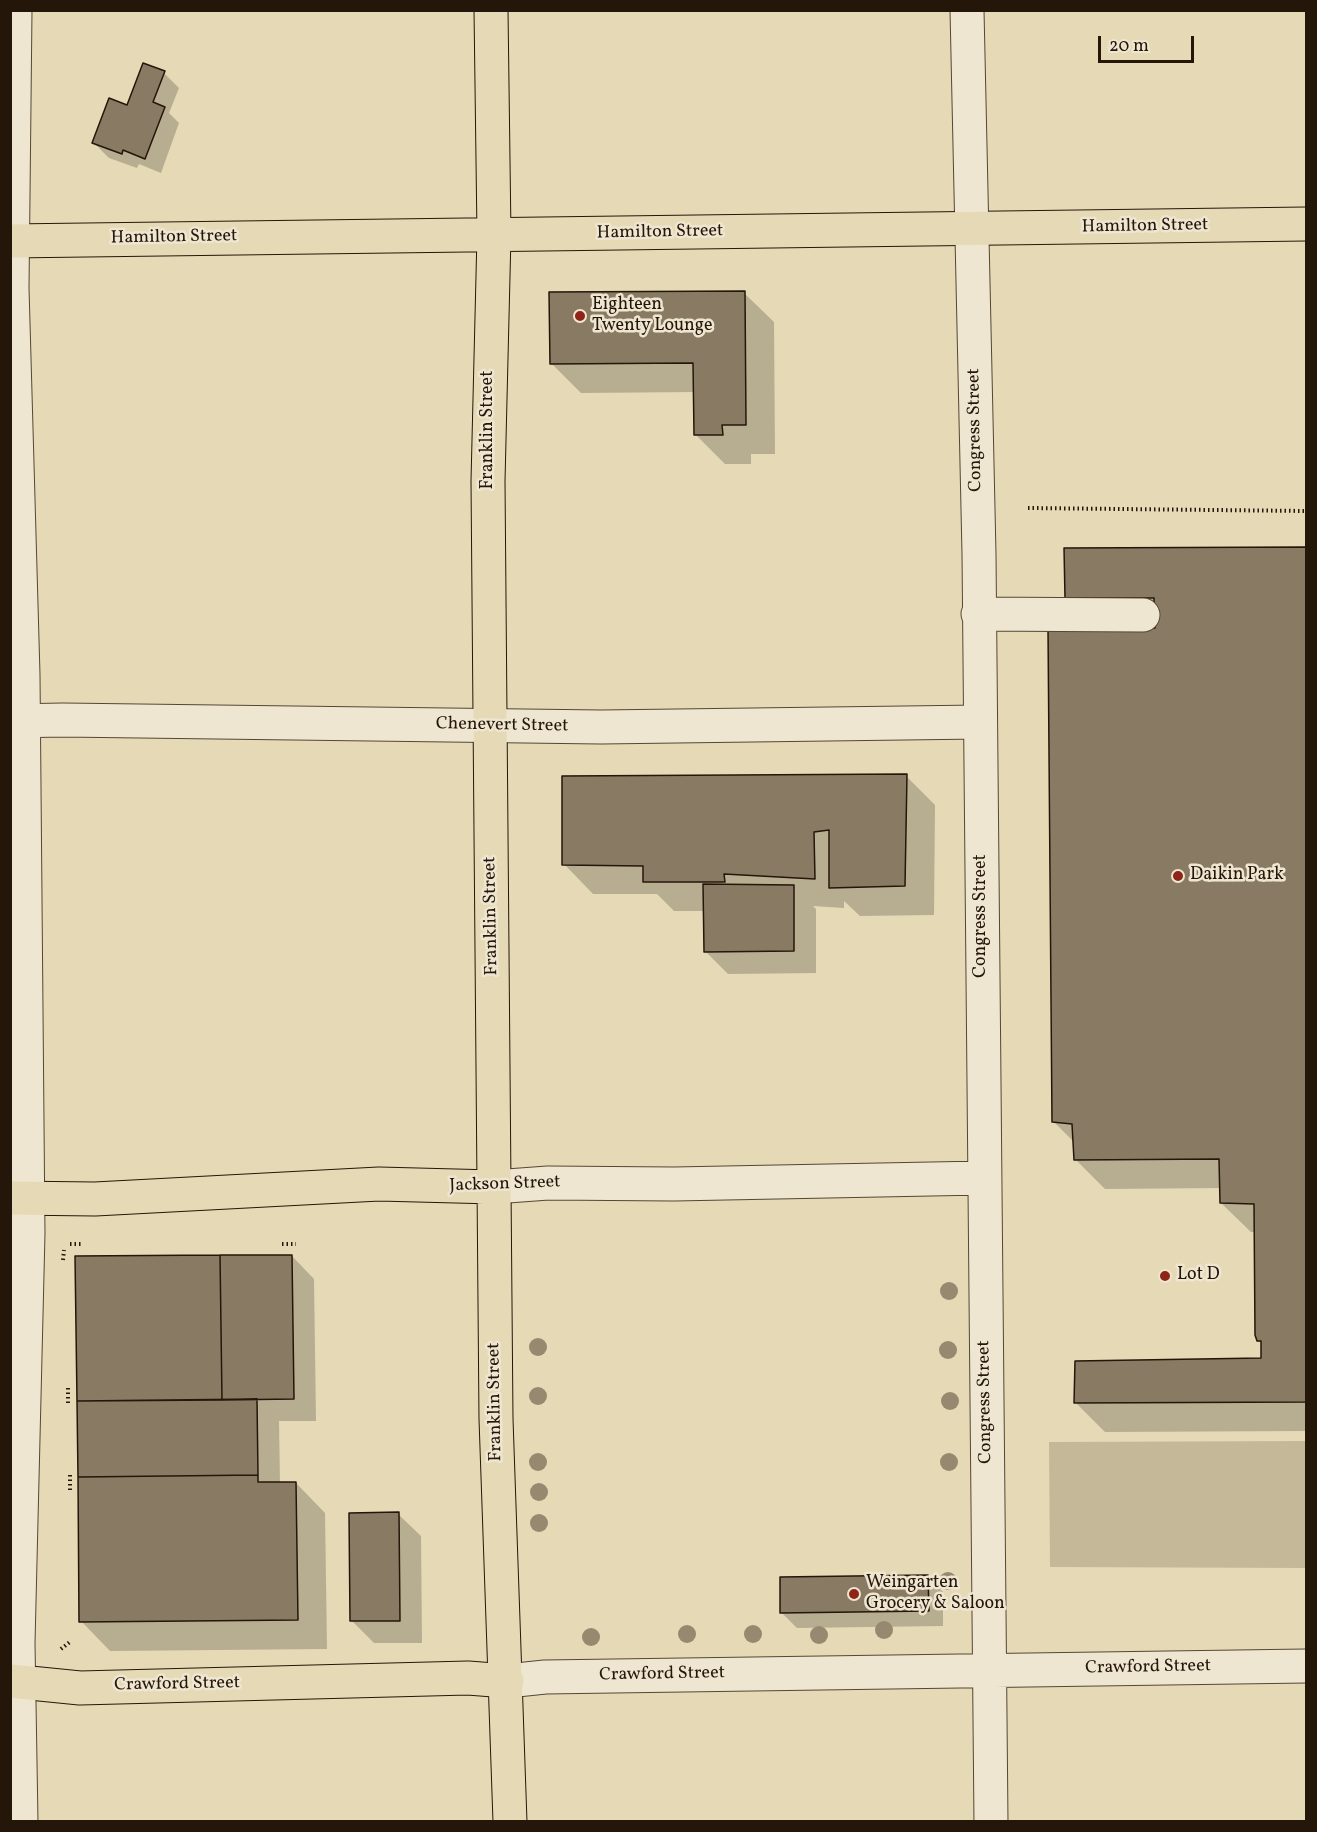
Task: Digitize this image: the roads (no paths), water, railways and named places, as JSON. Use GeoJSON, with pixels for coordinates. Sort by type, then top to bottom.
{"type":"FeatureCollection","features":[{"type":"Feature","properties":{"kind":"main road","name":"Franklin Street"},"geometry":{"type":"LineString","coordinates":[[491,10],[494,235],[488,399],[489,725],[496,1433],[507,1681],[510,1821]]}},
{"type":"Feature","properties":{"kind":"main road","name":"Hamilton Street"},"geometry":{"type":"LineString","coordinates":[[12,241],[1306,224]]}},
{"type":"Feature","properties":{"kind":"main road","name":"Jackson Street"},"geometry":{"type":"LineString","coordinates":[[19,1198],[95,1199],[379,1184],[494,1187]]}},
{"type":"Feature","properties":{"kind":"main road","name":"Crawford Street"},"geometry":{"type":"LineString","coordinates":[[15,1681],[80,1688],[468,1678],[507,1681]]}},
{"type":"Feature","properties":{"kind":"street"},"geometry":{"type":"LineString","coordinates":[[15,10],[12,288],[19,1198],[15,1681],[21,1821]]}},
{"type":"Feature","properties":{"kind":"street","name":"Congress Street"},"geometry":{"type":"LineString","coordinates":[[968,10],[980,722],[991,1821]]}},
{"type":"Feature","properties":{"kind":"street"},"geometry":{"type":"LineString","coordinates":[[978,614],[1143,615]]}},
{"type":"Feature","properties":{"kind":"street","name":"Chenevert Street"},"geometry":{"type":"LineString","coordinates":[[17,721],[601,727],[980,722]]}},
{"type":"Feature","properties":{"kind":"street","name":"Jackson Street"},"geometry":{"type":"LineString","coordinates":[[494,1187],[548,1183],[674,1184],[983,1178]]}},
{"type":"Feature","properties":{"kind":"street","name":"Crawford Street"},"geometry":{"type":"LineString","coordinates":[[507,1681],[557,1677],[1306,1666]]}},
{"type":"Feature","properties":{"kind":"place","name":"Eighteen Twenty Lounge"},"geometry":{"type":"Point","coordinates":[580,316]}},
{"type":"Feature","properties":{"kind":"place","name":"Daikin Park"},"geometry":{"type":"Point","coordinates":[1178,876]}},
{"type":"Feature","properties":{"kind":"place","name":"Lot D"},"geometry":{"type":"Point","coordinates":[1165,1276]}},
{"type":"Feature","properties":{"kind":"place","name":"Weingarten Grocery & Saloon"},"geometry":{"type":"Point","coordinates":[854,1594]}}]}
